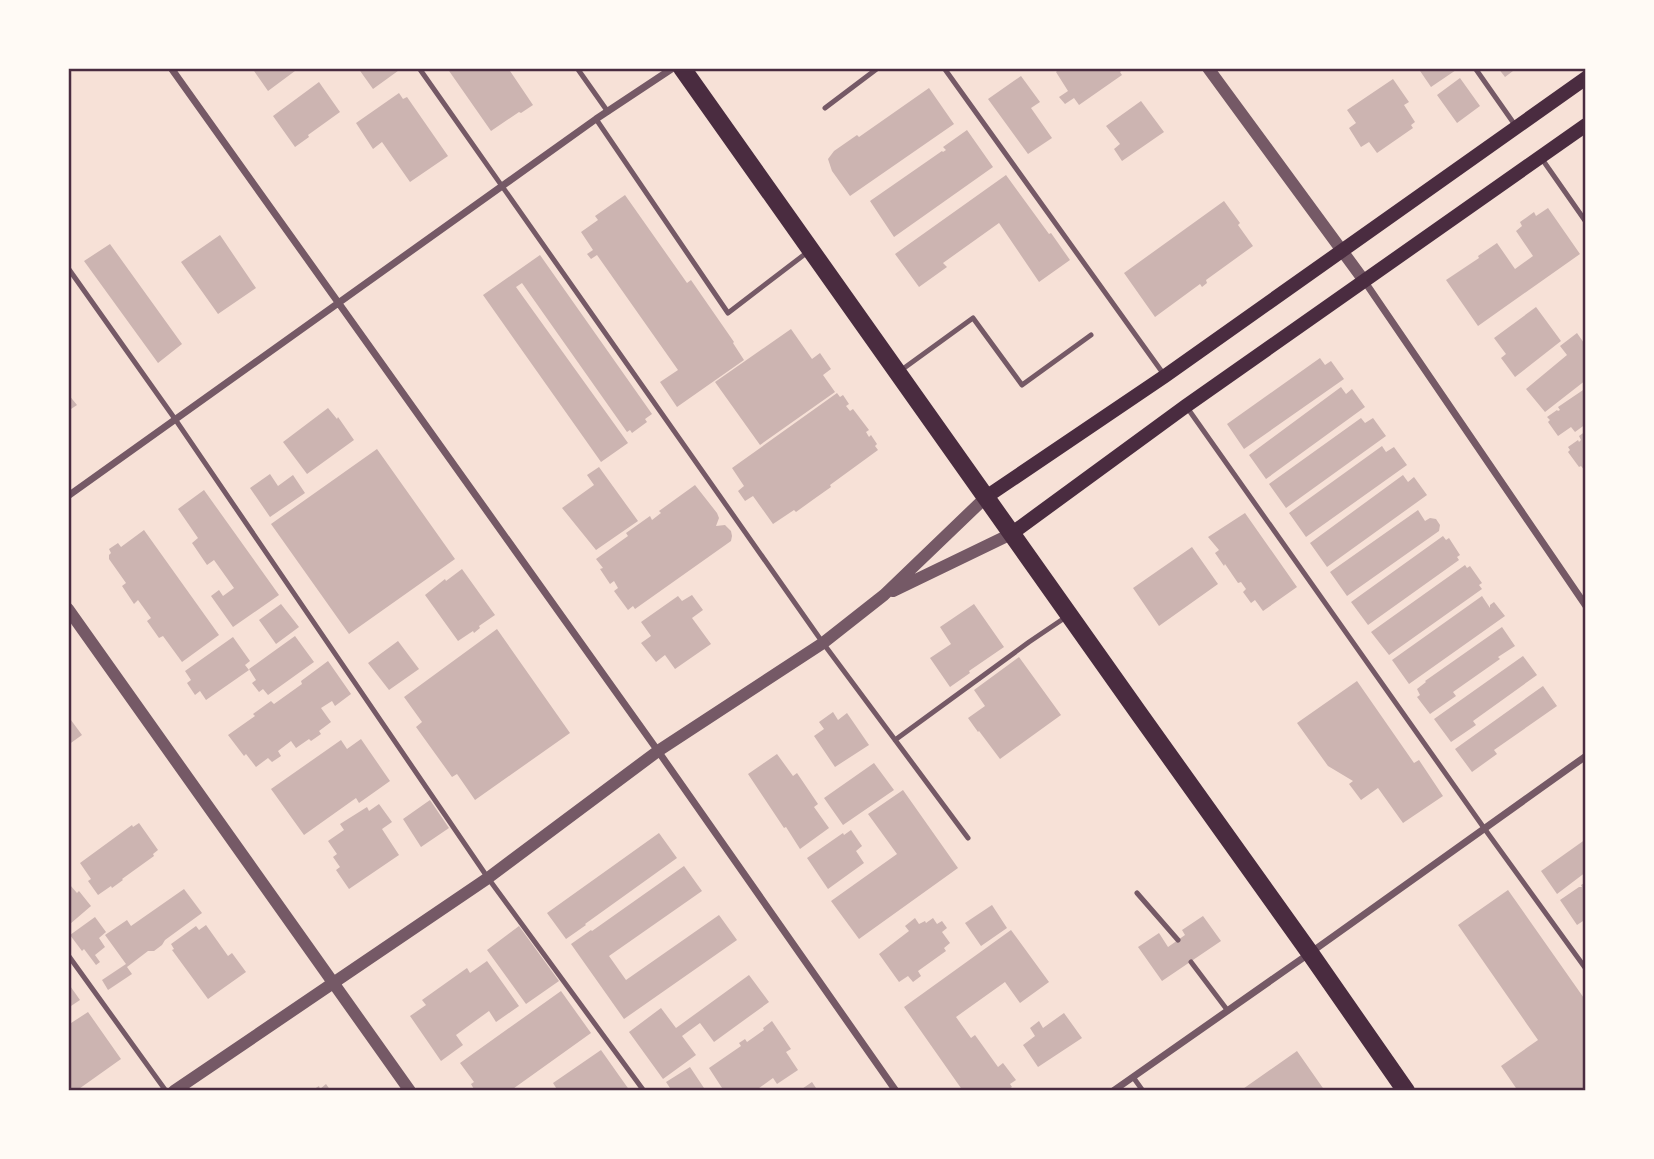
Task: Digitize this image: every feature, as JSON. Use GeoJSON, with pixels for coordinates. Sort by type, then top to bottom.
{"type":"FeatureCollection","features":[{"type":"Feature","properties":{"kind":"main road"},"geometry":{"type":"LineString","coordinates":[[682,68],[1406,1091]]}},
{"type":"Feature","properties":{"kind":"main road"},"geometry":{"type":"LineString","coordinates":[[985,497],[1165,376],[1586,78]]}},
{"type":"Feature","properties":{"kind":"main road"},"geometry":{"type":"LineString","coordinates":[[1011,534],[1186,406],[1586,125]]}},
{"type":"Feature","properties":{"kind":"street"},"geometry":{"type":"LineString","coordinates":[[172,68],[658,751],[896,1091]]}},
{"type":"Feature","properties":{"kind":"street"},"geometry":{"type":"LineString","coordinates":[[68,496],[596,119],[673,68]]}},
{"type":"Feature","properties":{"kind":"street"},"geometry":{"type":"LineString","coordinates":[[1208,68],[1365,282],[1586,607]]}},
{"type":"Feature","properties":{"kind":"street"},"geometry":{"type":"LineString","coordinates":[[174,1091],[488,878],[658,751],[823,643],[884,595],[985,497]]}},
{"type":"Feature","properties":{"kind":"street"},"geometry":{"type":"LineString","coordinates":[[884,595],[1011,534]]}},
{"type":"Feature","properties":{"kind":"street"},"geometry":{"type":"LineString","coordinates":[[68,609],[410,1091]]}},
{"type":"Feature","properties":{"kind":"street"},"geometry":{"type":"LineString","coordinates":[[1113,1091],[1586,756]]}},
{"type":"Feature","properties":{"kind":"lane"},"geometry":{"type":"LineString","coordinates":[[419,68],[823,643],[968,838]]}},
{"type":"Feature","properties":{"kind":"lane"},"geometry":{"type":"LineString","coordinates":[[577,68],[608,112]]}},
{"type":"Feature","properties":{"kind":"lane"},"geometry":{"type":"LineString","coordinates":[[825,108],[878,68]]}},
{"type":"Feature","properties":{"kind":"lane"},"geometry":{"type":"LineString","coordinates":[[944,68],[1165,376]]}},
{"type":"Feature","properties":{"kind":"lane"},"geometry":{"type":"LineString","coordinates":[[1475,68],[1517,127]]}},
{"type":"Feature","properties":{"kind":"lane"},"geometry":{"type":"LineString","coordinates":[[596,119],[728,313],[810,250]]}},
{"type":"Feature","properties":{"kind":"lane"},"geometry":{"type":"LineString","coordinates":[[1541,158],[1586,222]]}},
{"type":"Feature","properties":{"kind":"lane"},"geometry":{"type":"LineString","coordinates":[[68,268],[175,419],[488,878],[644,1091]]}},
{"type":"Feature","properties":{"kind":"lane"},"geometry":{"type":"LineString","coordinates":[[898,373],[973,318],[1022,385],[1091,335]]}},
{"type":"Feature","properties":{"kind":"lane"},"geometry":{"type":"LineString","coordinates":[[1186,406],[1586,969]]}},
{"type":"Feature","properties":{"kind":"lane"},"geometry":{"type":"LineString","coordinates":[[895,740],[1069,615]]}},
{"type":"Feature","properties":{"kind":"lane"},"geometry":{"type":"LineString","coordinates":[[1137,893],[1178,940]]}},
{"type":"Feature","properties":{"kind":"lane"},"geometry":{"type":"LineString","coordinates":[[68,956],[166,1091]]}},
{"type":"Feature","properties":{"kind":"lane"},"geometry":{"type":"LineString","coordinates":[[1191,962],[1228,1011]]}},
{"type":"Feature","properties":{"kind":"lane"},"geometry":{"type":"LineString","coordinates":[[1133,1077],[1143,1091]]}},
{"type":"Feature","properties":{"kind":"building"},"geometry":{"type":"Polygon","coordinates":[[[252,68],[299,68],[268,91],[252,68]]]}},
{"type":"Feature","properties":{"kind":"building"},"geometry":{"type":"Polygon","coordinates":[[[358,68],[402,68],[373,89],[358,68]]]}},
{"type":"Feature","properties":{"kind":"building"},"geometry":{"type":"Polygon","coordinates":[[[447,68],[508,68],[533,105],[491,131],[447,68]]]}},
{"type":"Feature","properties":{"kind":"building"},"geometry":{"type":"Polygon","coordinates":[[[1060,68],[1125,68],[1120,72],[1122,75],[1079,105],[1074,98],[1065,104],[1059,97],[1068,91],[1056,72],[1060,68]]]}},
{"type":"Feature","properties":{"kind":"building"},"geometry":{"type":"Polygon","coordinates":[[[1418,68],[1459,68],[1431,87],[1418,68]]]}},
{"type":"Feature","properties":{"kind":"building"},"geometry":{"type":"Polygon","coordinates":[[[1498,68],[1517,68],[1505,77],[1498,68]]]}},
{"type":"Feature","properties":{"kind":"building"},"geometry":{"type":"Polygon","coordinates":[[[1021,76],[1040,102],[1031,108],[1052,138],[1028,154],[988,99],[1021,76]]]}},
{"type":"Feature","properties":{"kind":"building"},"geometry":{"type":"Polygon","coordinates":[[[1460,78],[1480,106],[1457,123],[1437,95],[1460,78]]]}},
{"type":"Feature","properties":{"kind":"building"},"geometry":{"type":"Polygon","coordinates":[[[1393,79],[1409,102],[1404,105],[1415,122],[1411,125],[1413,128],[1377,153],[1369,142],[1361,147],[1349,128],[1356,123],[1347,110],[1393,79]]]}},
{"type":"Feature","properties":{"kind":"building"},"geometry":{"type":"Polygon","coordinates":[[[319,82],[340,112],[295,147],[273,116],[319,82]]]}},
{"type":"Feature","properties":{"kind":"building"},"geometry":{"type":"Polygon","coordinates":[[[929,88],[954,124],[850,196],[832,171],[828,159],[834,151],[857,135],[859,137],[929,88]]]}},
{"type":"Feature","properties":{"kind":"building"},"geometry":{"type":"Polygon","coordinates":[[[399,93],[403,99],[407,97],[448,156],[410,182],[382,142],[373,149],[356,123],[399,93]]]}},
{"type":"Feature","properties":{"kind":"building"},"geometry":{"type":"Polygon","coordinates":[[[1141,101],[1164,132],[1122,161],[1114,149],[1120,144],[1106,126],[1141,101]]]}},
{"type":"Feature","properties":{"kind":"building"},"geometry":{"type":"Polygon","coordinates":[[[967,130],[993,167],[894,237],[870,201],[946,150],[943,147],[967,130]]]}},
{"type":"Feature","properties":{"kind":"building"},"geometry":{"type":"Polygon","coordinates":[[[1006,175],[1070,260],[1039,282],[999,223],[943,263],[947,267],[919,287],[895,254],[1006,175]]]}},
{"type":"Feature","properties":{"kind":"building"},"geometry":{"type":"Polygon","coordinates":[[[625,195],[687,283],[691,280],[744,360],[677,407],[660,382],[678,370],[597,255],[591,259],[587,254],[593,250],[581,232],[598,220],[595,216],[625,195]]]}},
{"type":"Feature","properties":{"kind":"building"},"geometry":{"type":"Polygon","coordinates":[[[1224,201],[1253,246],[1206,280],[1207,283],[1202,287],[1200,284],[1155,317],[1124,273],[1224,201]]]}},
{"type":"Feature","properties":{"kind":"building"},"geometry":{"type":"Polygon","coordinates":[[[1548,208],[1580,254],[1478,326],[1446,280],[1497,243],[1515,269],[1533,256],[1516,231],[1522,226],[1520,222],[1534,212],[1536,216],[1548,208]]]}},
{"type":"Feature","properties":{"kind":"building"},"geometry":{"type":"Polygon","coordinates":[[[220,235],[256,288],[218,314],[181,262],[220,235]]]}},
{"type":"Feature","properties":{"kind":"building"},"geometry":{"type":"Polygon","coordinates":[[[110,244],[182,344],[158,363],[84,261],[110,244]]]}},
{"type":"Feature","properties":{"kind":"building"},"geometry":{"type":"Polygon","coordinates":[[[540,255],[652,414],[645,419],[647,422],[632,433],[630,430],[627,432],[522,283],[516,287],[628,443],[601,462],[483,295],[540,255]]]}},
{"type":"Feature","properties":{"kind":"building"},"geometry":{"type":"Polygon","coordinates":[[[1536,307],[1561,341],[1515,377],[1501,358],[1506,354],[1494,338],[1536,307]]]}},
{"type":"Feature","properties":{"kind":"building"},"geometry":{"type":"Polygon","coordinates":[[[791,329],[812,359],[820,353],[831,369],[823,375],[835,392],[760,445],[715,382],[791,329]]]}},
{"type":"Feature","properties":{"kind":"building"},"geometry":{"type":"Polygon","coordinates":[[[1577,333],[1584,343],[1586,341],[1586,380],[1545,412],[1526,389],[1567,355],[1560,346],[1577,333]]]}},
{"type":"Feature","properties":{"kind":"building"},"geometry":{"type":"Polygon","coordinates":[[[1320,358],[1325,365],[1331,361],[1344,379],[1244,449],[1227,424],[1320,358]]]}},
{"type":"Feature","properties":{"kind":"building"},"geometry":{"type":"Polygon","coordinates":[[[1341,387],[1346,394],[1352,389],[1365,407],[1266,479],[1249,455],[1341,387]]]}},
{"type":"Feature","properties":{"kind":"building"},"geometry":{"type":"Polygon","coordinates":[[[1586,388],[1586,424],[1575,432],[1571,427],[1558,436],[1547,417],[1560,410],[1558,407],[1586,388]]]}},
{"type":"Feature","properties":{"kind":"building"},"geometry":{"type":"Polygon","coordinates":[[[837,393],[840,397],[843,395],[849,404],[846,406],[850,411],[853,409],[869,430],[866,432],[877,444],[875,446],[878,450],[796,512],[794,510],[773,524],[753,496],[745,501],[738,491],[744,486],[732,468],[837,393]]]}},
{"type":"Feature","properties":{"kind":"building"},"geometry":{"type":"Polygon","coordinates":[[[68,394],[77,405],[68,411],[68,394]]]}},
{"type":"Feature","properties":{"kind":"building"},"geometry":{"type":"Polygon","coordinates":[[[328,408],[354,440],[307,474],[283,442],[328,408]]]}},
{"type":"Feature","properties":{"kind":"building"},"geometry":{"type":"Polygon","coordinates":[[[1361,418],[1365,423],[1373,418],[1386,436],[1286,508],[1269,484],[1361,418]]]}},
{"type":"Feature","properties":{"kind":"building"},"geometry":{"type":"Polygon","coordinates":[[[1586,431],[1586,472],[1568,452],[1568,447],[1578,440],[1579,442],[1579,436],[1586,431]]]}},
{"type":"Feature","properties":{"kind":"building"},"geometry":{"type":"Polygon","coordinates":[[[1382,446],[1386,452],[1394,447],[1407,465],[1306,537],[1289,513],[1382,446]]]}},
{"type":"Feature","properties":{"kind":"building"},"geometry":{"type":"Polygon","coordinates":[[[377,449],[455,559],[349,634],[271,524],[377,449]]]}},
{"type":"Feature","properties":{"kind":"building"},"geometry":{"type":"Polygon","coordinates":[[[599,467],[638,521],[596,550],[562,508],[594,485],[587,475],[599,467]]]}},
{"type":"Feature","properties":{"kind":"building"},"geometry":{"type":"Polygon","coordinates":[[[270,474],[278,486],[293,475],[305,493],[270,517],[250,488],[270,474]]]}},
{"type":"Feature","properties":{"kind":"building"},"geometry":{"type":"Polygon","coordinates":[[[1403,475],[1408,482],[1414,477],[1427,495],[1327,567],[1310,543],[1403,475]]]}},
{"type":"Feature","properties":{"kind":"building"},"geometry":{"type":"Polygon","coordinates":[[[695,485],[717,513],[719,518],[716,526],[725,525],[731,531],[731,541],[635,609],[633,606],[628,610],[614,591],[618,588],[614,581],[610,584],[596,559],[628,536],[626,533],[650,516],[652,520],[661,513],[659,511],[695,485]]]}},
{"type":"Feature","properties":{"kind":"building"},"geometry":{"type":"Polygon","coordinates":[[[204,490],[279,595],[233,627],[211,596],[219,590],[223,596],[234,588],[214,560],[207,565],[192,543],[198,538],[178,509],[204,490]]]}},
{"type":"Feature","properties":{"kind":"building"},"geometry":{"type":"Polygon","coordinates":[[[1418,510],[1425,521],[1436,519],[1440,525],[1439,531],[1347,596],[1330,572],[1418,510]]]}},
{"type":"Feature","properties":{"kind":"building"},"geometry":{"type":"Polygon","coordinates":[[[1245,513],[1297,587],[1263,611],[1255,600],[1251,603],[1243,592],[1246,589],[1241,582],[1238,583],[1225,564],[1224,566],[1215,553],[1219,550],[1208,537],[1245,513]]]}},
{"type":"Feature","properties":{"kind":"building"},"geometry":{"type":"Polygon","coordinates":[[[144,530],[219,635],[182,662],[163,636],[159,638],[147,621],[151,618],[138,600],[134,604],[122,586],[126,583],[109,559],[109,549],[118,543],[121,547],[144,530]]]}},
{"type":"Feature","properties":{"kind":"building"},"geometry":{"type":"Polygon","coordinates":[[[1443,536],[1446,540],[1449,538],[1460,555],[1457,557],[1459,560],[1368,625],[1351,602],[1443,536]]]}},
{"type":"Feature","properties":{"kind":"building"},"geometry":{"type":"Polygon","coordinates":[[[1192,547],[1218,584],[1159,626],[1133,588],[1192,547]]]}},
{"type":"Feature","properties":{"kind":"building"},"geometry":{"type":"Polygon","coordinates":[[[1465,565],[1467,568],[1470,566],[1482,583],[1479,585],[1482,589],[1389,655],[1371,632],[1465,565]]]}},
{"type":"Feature","properties":{"kind":"building"},"geometry":{"type":"Polygon","coordinates":[[[462,569],[495,615],[474,633],[473,631],[458,641],[425,595],[462,569]]]}},
{"type":"Feature","properties":{"kind":"building"},"geometry":{"type":"Polygon","coordinates":[[[692,595],[703,610],[692,618],[711,644],[675,669],[665,655],[656,662],[641,643],[651,636],[641,622],[678,596],[682,601],[692,595]]]}},
{"type":"Feature","properties":{"kind":"building"},"geometry":{"type":"Polygon","coordinates":[[[1482,596],[1490,608],[1494,602],[1505,616],[1409,684],[1392,660],[1482,596]]]}},
{"type":"Feature","properties":{"kind":"building"},"geometry":{"type":"Polygon","coordinates":[[[281,604],[299,627],[276,644],[259,620],[281,604]]]}},
{"type":"Feature","properties":{"kind":"building"},"geometry":{"type":"Polygon","coordinates":[[[974,604],[1004,647],[950,687],[930,658],[951,644],[940,627],[974,604]]]}},
{"type":"Feature","properties":{"kind":"building"},"geometry":{"type":"Polygon","coordinates":[[[1502,627],[1515,646],[1453,692],[1456,696],[1430,714],[1417,697],[1420,695],[1417,689],[1502,627]]]}},
{"type":"Feature","properties":{"kind":"building"},"geometry":{"type":"Polygon","coordinates":[[[497,629],[570,733],[475,800],[457,774],[452,777],[416,727],[422,722],[404,697],[497,629]]]}},
{"type":"Feature","properties":{"kind":"building"},"geometry":{"type":"Polygon","coordinates":[[[295,636],[314,662],[268,695],[263,689],[259,692],[252,683],[256,680],[249,669],[295,636]]]}},
{"type":"Feature","properties":{"kind":"building"},"geometry":{"type":"Polygon","coordinates":[[[233,637],[250,661],[245,665],[249,670],[206,700],[200,691],[195,695],[187,683],[191,680],[185,671],[233,637]]]}},
{"type":"Feature","properties":{"kind":"building"},"geometry":{"type":"Polygon","coordinates":[[[398,641],[419,669],[389,690],[368,663],[398,641]]]}},
{"type":"Feature","properties":{"kind":"building"},"geometry":{"type":"Polygon","coordinates":[[[1523,656],[1537,675],[1473,721],[1476,725],[1451,742],[1434,719],[1523,656]]]}},
{"type":"Feature","properties":{"kind":"building"},"geometry":{"type":"Polygon","coordinates":[[[1019,657],[1061,715],[1000,759],[968,718],[985,706],[974,690],[1019,657]]]}},
{"type":"Feature","properties":{"kind":"building"},"geometry":{"type":"Polygon","coordinates":[[[328,661],[351,694],[335,706],[332,701],[321,708],[331,722],[319,731],[321,734],[296,748],[291,741],[278,751],[281,756],[272,762],[268,758],[256,767],[228,735],[271,701],[274,704],[302,684],[301,681],[328,661]]]}},
{"type":"Feature","properties":{"kind":"building"},"geometry":{"type":"Polygon","coordinates":[[[1357,681],[1414,763],[1419,760],[1443,796],[1403,823],[1378,788],[1361,800],[1349,784],[1353,781],[1328,766],[1297,723],[1357,681]]]}},
{"type":"Feature","properties":{"kind":"building"},"geometry":{"type":"Polygon","coordinates":[[[1543,686],[1557,706],[1494,750],[1497,754],[1472,772],[1455,749],[1543,686]]]}},
{"type":"Feature","properties":{"kind":"building"},"geometry":{"type":"Polygon","coordinates":[[[833,712],[838,720],[847,713],[869,745],[835,767],[814,736],[824,729],[819,722],[833,712]]]}},
{"type":"Feature","properties":{"kind":"building"},"geometry":{"type":"Polygon","coordinates":[[[68,716],[82,735],[68,745],[68,716]]]}},
{"type":"Feature","properties":{"kind":"building"},"geometry":{"type":"Polygon","coordinates":[[[361,739],[390,781],[359,803],[356,798],[304,835],[271,789],[341,740],[347,749],[361,739]]]}},
{"type":"Feature","properties":{"kind":"building"},"geometry":{"type":"Polygon","coordinates":[[[777,754],[793,776],[797,773],[818,804],[814,807],[829,828],[800,849],[748,774],[777,754]]]}},
{"type":"Feature","properties":{"kind":"building"},"geometry":{"type":"Polygon","coordinates":[[[874,763],[894,790],[843,825],[824,798],[874,763]]]}},
{"type":"Feature","properties":{"kind":"building"},"geometry":{"type":"Polygon","coordinates":[[[903,790],[958,868],[859,939],[831,901],[897,854],[868,814],[903,790]]]}},
{"type":"Feature","properties":{"kind":"building"},"geometry":{"type":"Polygon","coordinates":[[[430,800],[449,828],[421,847],[403,819],[430,800]]]}},
{"type":"Feature","properties":{"kind":"building"},"geometry":{"type":"Polygon","coordinates":[[[379,804],[392,822],[382,829],[399,855],[349,889],[336,870],[340,867],[333,857],[337,854],[328,841],[344,830],[340,824],[367,807],[369,811],[379,804]]]}},
{"type":"Feature","properties":{"kind":"building"},"geometry":{"type":"Polygon","coordinates":[[[139,823],[158,850],[123,880],[98,895],[80,863],[132,825],[133,827],[139,823]]]}},
{"type":"Feature","properties":{"kind":"building"},"geometry":{"type":"Polygon","coordinates":[[[851,830],[862,846],[856,851],[864,863],[828,889],[807,858],[851,830]]]}},
{"type":"Feature","properties":{"kind":"building"},"geometry":{"type":"Polygon","coordinates":[[[659,833],[677,858],[566,939],[547,913],[659,833]]]}},
{"type":"Feature","properties":{"kind":"building"},"geometry":{"type":"Polygon","coordinates":[[[1586,839],[1586,872],[1557,894],[1541,871],[1586,839]]]}},
{"type":"Feature","properties":{"kind":"building"},"geometry":{"type":"Polygon","coordinates":[[[684,866],[702,891],[609,956],[626,980],[719,915],[737,940],[624,1019],[571,944],[684,866]]]}},
{"type":"Feature","properties":{"kind":"building"},"geometry":{"type":"Polygon","coordinates":[[[1586,882],[1586,919],[1577,925],[1560,900],[1586,882]]]}},
{"type":"Feature","properties":{"kind":"building"},"geometry":{"type":"Polygon","coordinates":[[[68,886],[77,893],[79,891],[91,906],[70,924],[68,886]]]}},
{"type":"Feature","properties":{"kind":"building"},"geometry":{"type":"Polygon","coordinates":[[[184,889],[202,913],[154,951],[148,951],[127,967],[132,974],[108,990],[102,980],[126,964],[105,935],[127,920],[131,926],[184,889]]]}},
{"type":"Feature","properties":{"kind":"building"},"geometry":{"type":"Polygon","coordinates":[[[1508,890],[1586,1001],[1586,1091],[1518,1091],[1501,1066],[1538,1040],[1458,925],[1508,890]]]}},
{"type":"Feature","properties":{"kind":"building"},"geometry":{"type":"Polygon","coordinates":[[[992,905],[1007,928],[981,946],[965,923],[992,905]]]}},
{"type":"Feature","properties":{"kind":"building"},"geometry":{"type":"Polygon","coordinates":[[[1203,916],[1221,941],[1162,981],[1138,947],[1159,933],[1168,947],[1185,935],[1182,930],[1203,916]]]}},
{"type":"Feature","properties":{"kind":"building"},"geometry":{"type":"Polygon","coordinates":[[[95,917],[106,932],[99,938],[105,947],[95,955],[100,962],[96,965],[70,935],[95,917]]]}},
{"type":"Feature","properties":{"kind":"building"},"geometry":{"type":"Polygon","coordinates":[[[915,918],[919,924],[933,918],[937,924],[942,921],[947,928],[942,932],[950,943],[944,948],[946,951],[918,971],[921,976],[913,982],[908,976],[899,982],[879,954],[909,931],[905,926],[915,918]]]}},
{"type":"Feature","properties":{"kind":"building"},"geometry":{"type":"Polygon","coordinates":[[[206,925],[228,956],[232,953],[246,972],[208,999],[172,950],[174,949],[171,944],[196,926],[199,930],[206,925]]]}},
{"type":"Feature","properties":{"kind":"building"},"geometry":{"type":"Polygon","coordinates":[[[519,926],[559,981],[526,1004],[487,950],[519,926]]]}},
{"type":"Feature","properties":{"kind":"building"},"geometry":{"type":"Polygon","coordinates":[[[1011,930],[1049,982],[1020,1003],[1005,982],[956,1017],[971,1038],[975,1035],[998,1067],[1003,1063],[1016,1080],[1006,1091],[963,1091],[904,1007],[1011,930]]]}},
{"type":"Feature","properties":{"kind":"building"},"geometry":{"type":"Polygon","coordinates":[[[487,961],[519,1006],[496,1022],[489,1011],[456,1035],[463,1045],[441,1061],[410,1016],[426,1005],[422,1000],[467,968],[470,973],[487,961]]]}},
{"type":"Feature","properties":{"kind":"building"},"geometry":{"type":"Polygon","coordinates":[[[749,975],[769,1002],[714,1042],[700,1023],[682,1036],[696,1055],[663,1079],[629,1032],[661,1008],[676,1028],[749,975]]]}},
{"type":"Feature","properties":{"kind":"building"},"geometry":{"type":"Polygon","coordinates":[[[68,983],[80,1000],[68,1008],[68,983]]]}},
{"type":"Feature","properties":{"kind":"building"},"geometry":{"type":"Polygon","coordinates":[[[561,991],[591,1033],[510,1091],[475,1091],[471,1084],[474,1082],[460,1063],[561,991]]]}},
{"type":"Feature","properties":{"kind":"building"},"geometry":{"type":"Polygon","coordinates":[[[88,1012],[121,1059],[76,1091],[68,1091],[68,1025],[88,1012]]]}},
{"type":"Feature","properties":{"kind":"building"},"geometry":{"type":"Polygon","coordinates":[[[1064,1013],[1082,1038],[1038,1067],[1023,1045],[1035,1036],[1030,1028],[1039,1021],[1043,1028],[1064,1013]]]}},
{"type":"Feature","properties":{"kind":"building"},"geometry":{"type":"Polygon","coordinates":[[[772,1021],[791,1049],[786,1052],[798,1070],[777,1084],[773,1078],[755,1091],[724,1091],[709,1068],[741,1046],[739,1043],[745,1039],[747,1042],[764,1030],[772,1021]]]}},
{"type":"Feature","properties":{"kind":"building"},"geometry":{"type":"Polygon","coordinates":[[[601,1050],[630,1091],[558,1091],[553,1083],[601,1050]]]}},
{"type":"Feature","properties":{"kind":"building"},"geometry":{"type":"Polygon","coordinates":[[[1297,1051],[1325,1091],[1240,1091],[1297,1051]]]}},
{"type":"Feature","properties":{"kind":"building"},"geometry":{"type":"Polygon","coordinates":[[[690,1067],[706,1091],[672,1091],[666,1082],[690,1067]]]}},
{"type":"Feature","properties":{"kind":"building"},"geometry":{"type":"Polygon","coordinates":[[[812,1082],[818,1091],[799,1091],[812,1082]]]}},
{"type":"Feature","properties":{"kind":"building"},"geometry":{"type":"Polygon","coordinates":[[[326,1084],[331,1091],[311,1091],[319,1086],[320,1089],[326,1084]]]}}]}
